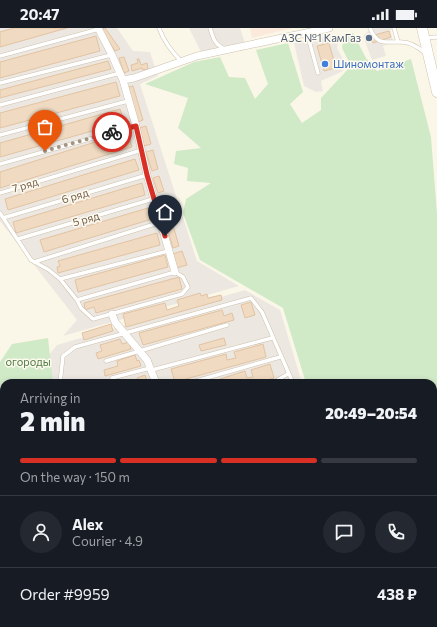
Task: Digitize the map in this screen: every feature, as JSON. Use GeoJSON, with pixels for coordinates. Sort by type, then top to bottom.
{"type":"FeatureCollection","features":[{"type":"Feature","properties":{"kind":"main road"},"geometry":{"type":"LineString","coordinates":[[424,33],[434,62],[437,92]]}},
{"type":"Feature","properties":{"kind":"street"},"geometry":{"type":"LineString","coordinates":[[121,77],[134,78],[197,56],[329,28]]}},
{"type":"Feature","properties":{"kind":"street"},"geometry":{"type":"LineString","coordinates":[[98,29],[112,55],[129,101],[147,175],[162,222],[168,251],[175,272]]}},
{"type":"Feature","properties":{"kind":"street"},"geometry":{"type":"LineString","coordinates":[[112,314],[115,322],[140,351],[151,369],[155,379]]}},
{"type":"Feature","properties":{"kind":"lane"},"geometry":{"type":"LineString","coordinates":[[158,28],[164,42],[172,53],[182,62]]}},
{"type":"Feature","properties":{"kind":"lane"},"geometry":{"type":"LineString","coordinates":[[210,28],[214,40],[218,46],[228,50]]}},
{"type":"Feature","properties":{"kind":"lane"},"geometry":{"type":"LineString","coordinates":[[370,28],[376,38],[382,42],[403,42],[413,45],[424,52],[434,62]]}},
{"type":"Feature","properties":{"kind":"lane"},"geometry":{"type":"LineString","coordinates":[[394,28],[398,42]]}},
{"type":"Feature","properties":{"kind":"lane"},"geometry":{"type":"LineString","coordinates":[[0,56],[98,29]]}},
{"type":"Feature","properties":{"kind":"lane"},"geometry":{"type":"LineString","coordinates":[[306,33],[318,74]]}},
{"type":"Feature","properties":{"kind":"lane"},"geometry":{"type":"LineString","coordinates":[[424,33],[437,37]]}},
{"type":"Feature","properties":{"kind":"lane"},"geometry":{"type":"LineString","coordinates":[[0,83],[112,55]]}},
{"type":"Feature","properties":{"kind":"lane"},"geometry":{"type":"LineString","coordinates":[[0,105],[121,77]]}},
{"type":"Feature","properties":{"kind":"lane"},"geometry":{"type":"LineString","coordinates":[[0,135],[129,101]]}},
{"type":"Feature","properties":{"kind":"lane"},"geometry":{"type":"LineString","coordinates":[[0,164],[136,126]]}},
{"type":"Feature","properties":{"kind":"lane","name":"7 ряд"},"geometry":{"type":"LineString","coordinates":[[0,193],[142,150]]}},
{"type":"Feature","properties":{"kind":"lane","name":"6 ряд"},"geometry":{"type":"LineString","coordinates":[[3,218],[147,175]]}},
{"type":"Feature","properties":{"kind":"lane","name":"5 ряд"},"geometry":{"type":"LineString","coordinates":[[18,239],[154,199]]}},
{"type":"Feature","properties":{"kind":"lane"},"geometry":{"type":"LineString","coordinates":[[0,213],[31,260],[49,270],[60,279],[77,300],[81,308],[93,319],[182,294],[188,287],[184,277],[175,272],[77,300]]}},
{"type":"Feature","properties":{"kind":"lane"},"geometry":{"type":"LineString","coordinates":[[34,262],[162,222]]}},
{"type":"Feature","properties":{"kind":"lane"},"geometry":{"type":"LineString","coordinates":[[60,279],[168,251]]}},
{"type":"Feature","properties":{"kind":"lane"},"geometry":{"type":"LineString","coordinates":[[60,379],[63,356],[75,347],[251,298],[262,312],[280,357],[291,379]]}},
{"type":"Feature","properties":{"kind":"lane"},"geometry":{"type":"LineString","coordinates":[[106,361],[227,325]]}},
{"type":"Feature","properties":{"kind":"lane"},"geometry":{"type":"LineString","coordinates":[[112,378],[272,338]]}},
{"type":"Feature","properties":{"kind":"lane"},"geometry":{"type":"LineString","coordinates":[[202,379],[280,357]]}},
{"type":"Feature","properties":{"kind":"lane"},"geometry":{"type":"LineString","coordinates":[[279,379],[288,374]]}},
{"type":"Feature","properties":{"kind":"shaded area"},"geometry":{"type":"Polygon","coordinates":[[[0,28],[117,28],[133,51],[150,52],[158,76],[140,84],[197,261],[239,286],[63,336],[77,320],[0,221],[0,28]]]}},
{"type":"Feature","properties":{"kind":"shaded area"},"geometry":{"type":"Polygon","coordinates":[[[189,28],[240,28],[245,43],[201,52],[189,28]]]}},
{"type":"Feature","properties":{"kind":"shaded area"},"geometry":{"type":"Polygon","coordinates":[[[250,28],[293,28],[252,38],[250,28]]]}},
{"type":"Feature","properties":{"kind":"shaded area"},"geometry":{"type":"Polygon","coordinates":[[[368,28],[397,28],[390,30],[393,42],[383,46],[386,56],[372,60],[363,36],[369,30],[368,28]]]}},
{"type":"Feature","properties":{"kind":"shaded area"},"geometry":{"type":"Polygon","coordinates":[[[340,34],[337,48],[347,66],[341,72],[321,81],[323,91],[316,92],[304,86],[294,43],[340,34]]]}},
{"type":"Feature","properties":{"kind":"shaded area"},"geometry":{"type":"Polygon","coordinates":[[[245,290],[280,310],[301,379],[41,379],[37,369],[57,345],[245,290]]]}},
{"type":"Feature","properties":{"kind":"green space"},"geometry":{"type":"Polygon","coordinates":[[[353,33],[366,58],[377,71],[411,59],[431,137],[437,214],[437,379],[305,379],[283,308],[200,260],[183,213],[186,199],[211,183],[187,181],[188,168],[174,164],[176,151],[201,148],[178,128],[188,98],[145,84],[194,62],[220,57],[229,77],[245,78],[255,99],[268,84],[256,50],[288,43],[303,92],[290,104],[302,123],[321,110],[321,98],[351,66],[342,48],[344,35],[353,33]]]}},
{"type":"Feature","properties":{"kind":"green space","name":"огороды"},"geometry":{"type":"Polygon","coordinates":[[[48,338],[53,379],[0,379],[0,362],[12,344],[48,338]]]}},
{"type":"Feature","properties":{"kind":"building"},"geometry":{"type":"Polygon","coordinates":[[[14,28],[67,28],[0,47],[0,32],[14,28]]]}},
{"type":"Feature","properties":{"kind":"building"},"geometry":{"type":"Polygon","coordinates":[[[105,28],[120,49],[115,51],[101,29],[105,28]]]}},
{"type":"Feature","properties":{"kind":"building"},"geometry":{"type":"Polygon","coordinates":[[[389,31],[391,37],[373,43],[371,36],[389,31]]]}},
{"type":"Feature","properties":{"kind":"building"},"geometry":{"type":"Polygon","coordinates":[[[96,36],[100,51],[0,78],[0,62],[96,36]]]}},
{"type":"Feature","properties":{"kind":"building"},"geometry":{"type":"Polygon","coordinates":[[[329,43],[336,68],[324,71],[317,46],[329,43]]]}},
{"type":"Feature","properties":{"kind":"building"},"geometry":{"type":"Polygon","coordinates":[[[124,57],[129,71],[124,73],[119,58],[124,57]]]}},
{"type":"Feature","properties":{"kind":"building"},"geometry":{"type":"Polygon","coordinates":[[[137,59],[139,59],[141,65],[147,63],[148,69],[143,70],[142,68],[132,71],[131,65],[138,63],[137,59]]]}},
{"type":"Feature","properties":{"kind":"building"},"geometry":{"type":"Polygon","coordinates":[[[108,61],[111,69],[0,98],[0,90],[108,61]]]}},
{"type":"Feature","properties":{"kind":"building"},"geometry":{"type":"Polygon","coordinates":[[[116,82],[120,96],[0,128],[0,113],[116,82]]]}},
{"type":"Feature","properties":{"kind":"building"},"geometry":{"type":"Polygon","coordinates":[[[133,86],[143,120],[138,122],[128,87],[133,86]]]}},
{"type":"Feature","properties":{"kind":"building"},"geometry":{"type":"Polygon","coordinates":[[[120,109],[124,122],[0,157],[0,143],[120,109]]]}},
{"type":"Feature","properties":{"kind":"building"},"geometry":{"type":"Polygon","coordinates":[[[146,126],[151,144],[144,146],[139,128],[146,126]]]}},
{"type":"Feature","properties":{"kind":"building"},"geometry":{"type":"Polygon","coordinates":[[[127,132],[132,147],[0,188],[0,172],[127,132]]]}},
{"type":"Feature","properties":{"kind":"building"},"geometry":{"type":"Polygon","coordinates":[[[153,150],[158,169],[152,171],[146,152],[153,150]]]}},
{"type":"Feature","properties":{"kind":"building"},"geometry":{"type":"Polygon","coordinates":[[[135,159],[139,170],[8,210],[5,199],[135,159]]]}},
{"type":"Feature","properties":{"kind":"building"},"geometry":{"type":"Polygon","coordinates":[[[159,176],[164,191],[158,193],[153,178],[159,176]]]}},
{"type":"Feature","properties":{"kind":"building"},"geometry":{"type":"Polygon","coordinates":[[[142,183],[145,195],[16,233],[13,222],[142,183]]]}},
{"type":"Feature","properties":{"kind":"building"},"geometry":{"type":"Polygon","coordinates":[[[165,198],[168,211],[163,212],[159,200],[165,198]]]}},
{"type":"Feature","properties":{"kind":"building"},"geometry":{"type":"Polygon","coordinates":[[[148,208],[152,219],[44,252],[40,240],[148,208]]]}},
{"type":"Feature","properties":{"kind":"building"},"geometry":{"type":"Polygon","coordinates":[[[171,218],[179,246],[173,248],[165,220],[171,218]]]}},
{"type":"Feature","properties":{"kind":"building"},"geometry":{"type":"Polygon","coordinates":[[[157,233],[160,245],[58,273],[57,267],[60,266],[58,261],[157,233]]]}},
{"type":"Feature","properties":{"kind":"building"},"geometry":{"type":"Polygon","coordinates":[[[182,251],[187,265],[177,268],[173,254],[182,251]]]}},
{"type":"Feature","properties":{"kind":"building"},"geometry":{"type":"Polygon","coordinates":[[[165,255],[168,267],[78,292],[75,280],[165,255]]]}},
{"type":"Feature","properties":{"kind":"building"},"geometry":{"type":"Polygon","coordinates":[[[179,277],[182,289],[96,313],[94,307],[85,310],[84,303],[179,277]]]}},
{"type":"Feature","properties":{"kind":"building"},"geometry":{"type":"Polygon","coordinates":[[[200,293],[201,296],[207,294],[208,298],[221,295],[222,300],[126,327],[123,314],[165,303],[167,310],[179,306],[177,300],[200,293]]]}},
{"type":"Feature","properties":{"kind":"building"},"geometry":{"type":"Polygon","coordinates":[[[251,302],[255,315],[245,318],[241,305],[251,302]]]}},
{"type":"Feature","properties":{"kind":"building"},"geometry":{"type":"Polygon","coordinates":[[[222,310],[224,316],[232,313],[234,320],[143,345],[139,333],[222,310]]]}},
{"type":"Feature","properties":{"kind":"building"},"geometry":{"type":"Polygon","coordinates":[[[111,324],[113,331],[84,340],[82,333],[111,324]]]}},
{"type":"Feature","properties":{"kind":"building"},"geometry":{"type":"Polygon","coordinates":[[[224,338],[226,345],[201,351],[199,345],[224,338]]]}},
{"type":"Feature","properties":{"kind":"building"},"geometry":{"type":"Polygon","coordinates":[[[120,339],[122,344],[129,342],[131,349],[98,359],[96,353],[102,351],[100,345],[120,339]]]}},
{"type":"Feature","properties":{"kind":"building"},"geometry":{"type":"Polygon","coordinates":[[[263,344],[266,357],[186,379],[174,379],[171,369],[226,354],[227,360],[236,358],[234,352],[263,344]]]}},
{"type":"Feature","properties":{"kind":"building"},"geometry":{"type":"Polygon","coordinates":[[[135,355],[141,366],[105,376],[104,370],[118,366],[117,361],[135,355]]]}},
{"type":"Feature","properties":{"kind":"building"},"geometry":{"type":"Polygon","coordinates":[[[270,364],[274,378],[220,379],[245,371],[247,378],[253,377],[251,370],[270,364]]]}},
{"type":"Feature","properties":{"kind":"building"},"geometry":{"type":"Polygon","coordinates":[[[145,375],[146,379],[137,379],[145,375]]]}},
{"type":"Feature","properties":{"kind":"way so far"},"geometry":{"type":"LineString","coordinates":[[45,151],[112,132]]}},
{"type":"Feature","properties":{"kind":"place","name":"АЗС №1 КамГаз"},"geometry":{"type":"Point","coordinates":[369,38]}},
{"type":"Feature","properties":{"kind":"place","name":"Шиномонтаж"},"geometry":{"type":"Point","coordinates":[325,64]}},
{"type":"Feature","properties":{"kind":"route"},"geometry":{"type":"LineString","coordinates":[[112,132],[136,126],[147,175],[165,236]]}}]}
